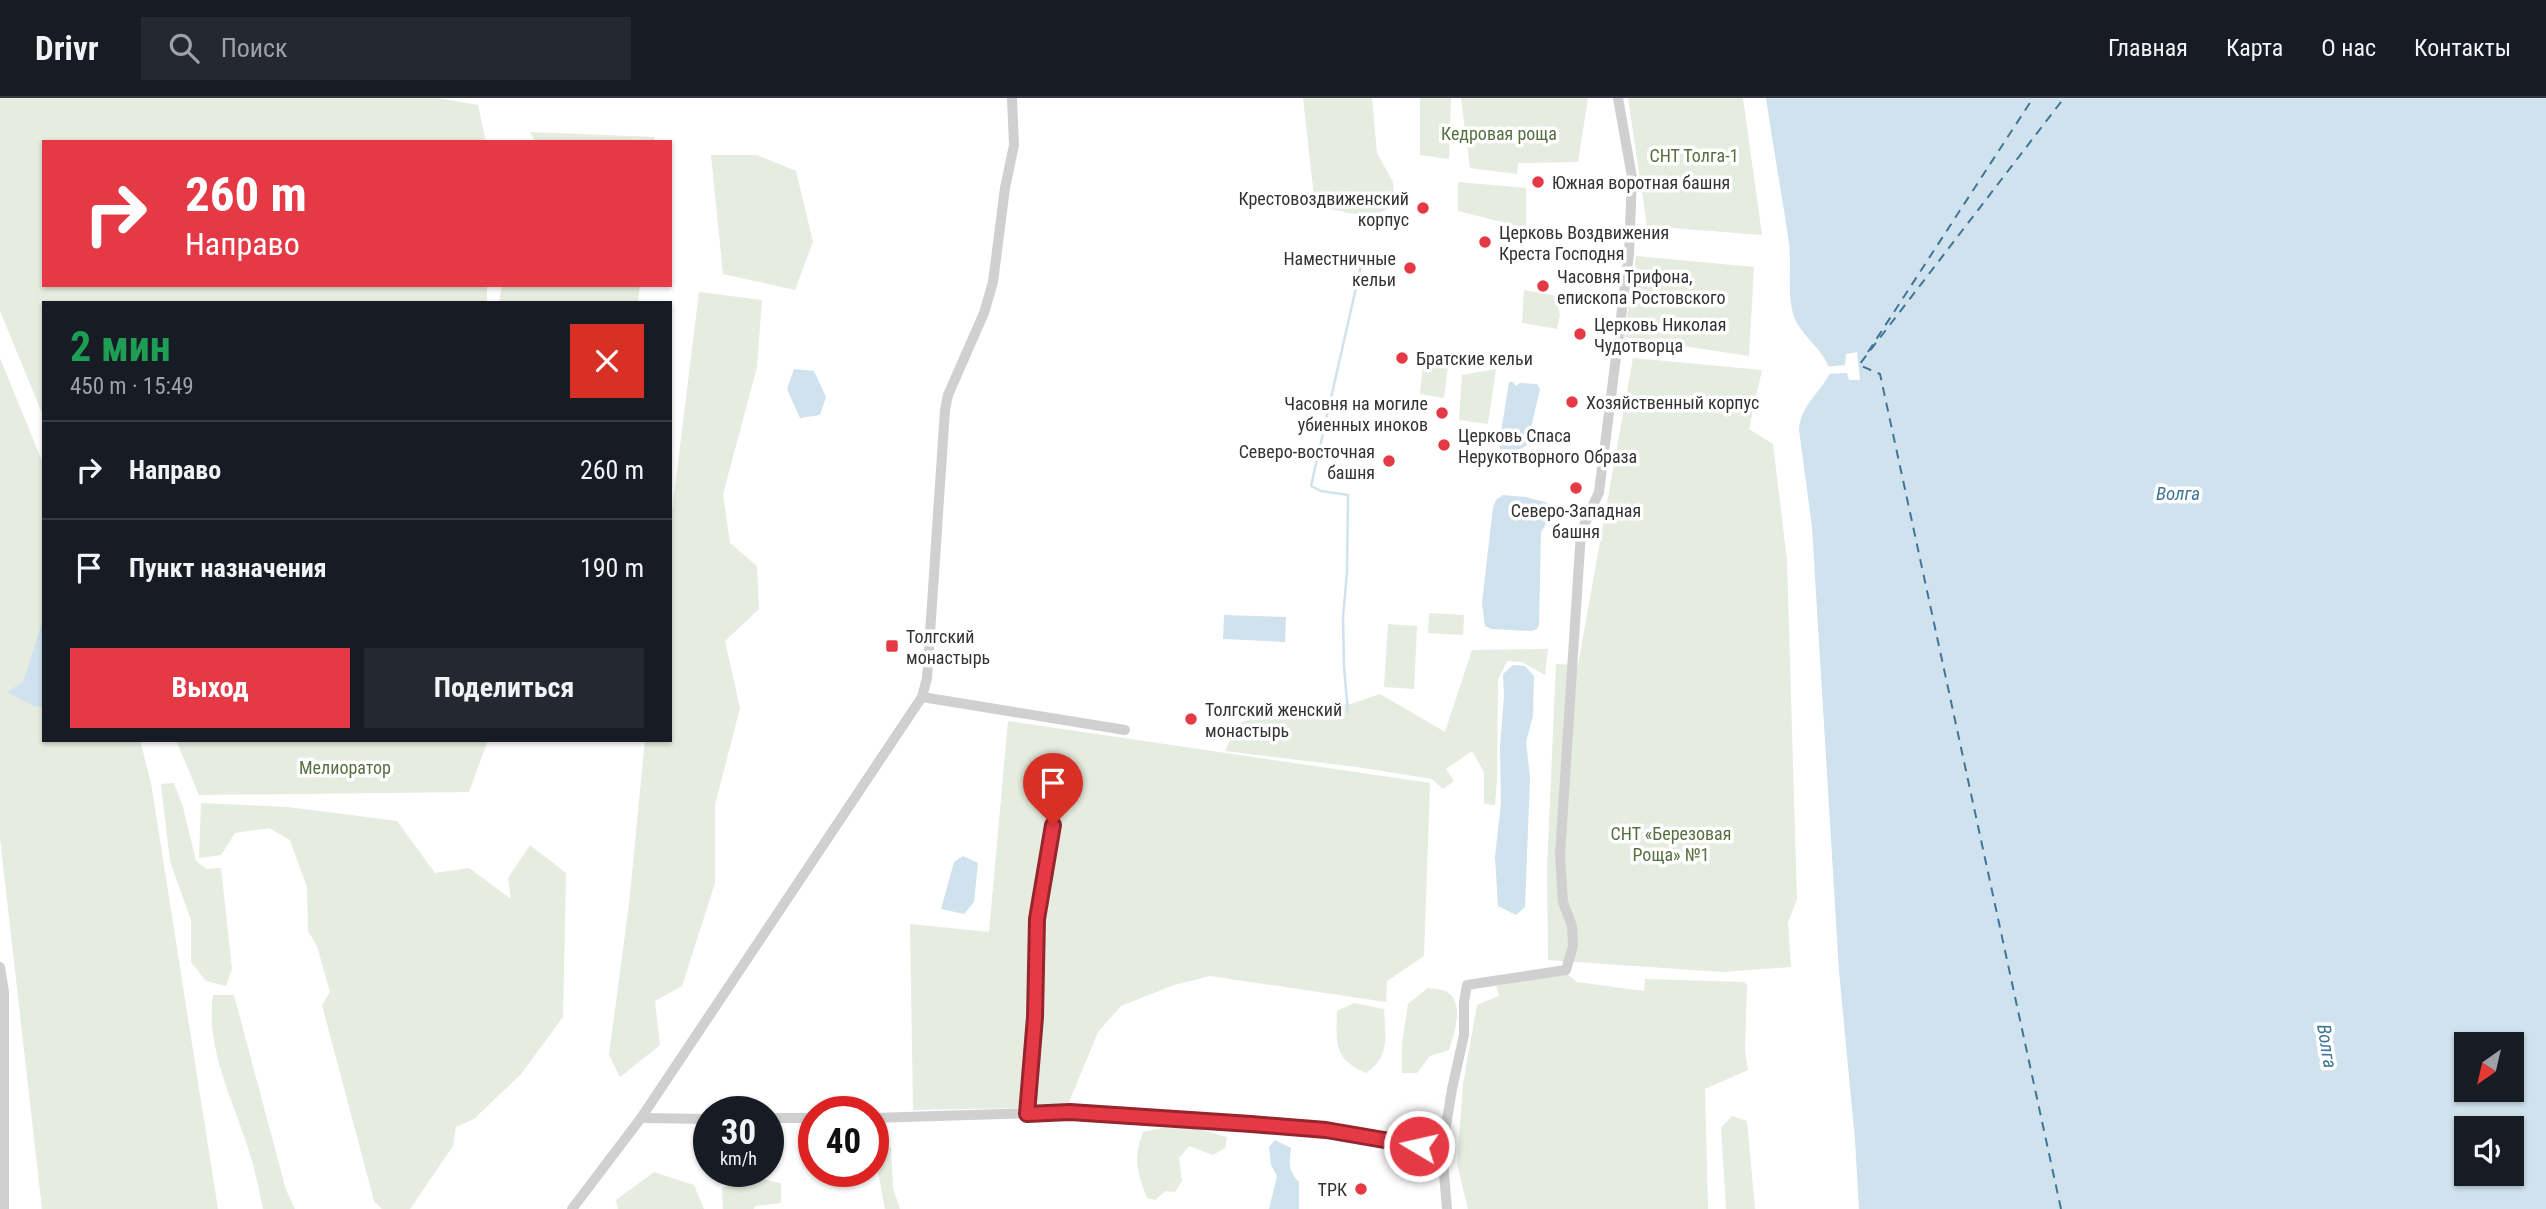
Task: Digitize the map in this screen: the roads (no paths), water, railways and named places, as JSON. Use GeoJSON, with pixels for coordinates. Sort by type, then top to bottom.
{"type":"FeatureCollection","features":[{"type":"Feature","properties":{"kind":"street"},"geometry":{"type":"LineString","coordinates":[[572,1209],[640,1118],[922,697],[927,677],[945,410],[948,395],[984,313],[993,282],[1005,188],[1014,145],[1012,98]]}},
{"type":"Feature","properties":{"kind":"street"},"geometry":{"type":"LineString","coordinates":[[1447,1209],[1442,1150],[1464,1035],[1467,985],[1566,970],[1572,952],[1572,926],[1563,902],[1560,855],[1581,532],[1599,492],[1629,254],[1632,177],[1618,98]]}},
{"type":"Feature","properties":{"kind":"street"},"geometry":{"type":"LineString","coordinates":[[922,697],[1125,730]]}},
{"type":"Feature","properties":{"kind":"street"},"geometry":{"type":"LineString","coordinates":[[1027,1114],[1035,1017],[1037,919],[1053,825]]}},
{"type":"Feature","properties":{"kind":"street"},"geometry":{"type":"LineString","coordinates":[[0,967],[4,992],[4,1209]]}},
{"type":"Feature","properties":{"kind":"street"},"geometry":{"type":"LineString","coordinates":[[889,1118],[1070,1112],[1297,1127],[1442,1150]]}},
{"type":"Feature","properties":{"kind":"street"},"geometry":{"type":"LineString","coordinates":[[640,1118],[693,1119]]}},
{"type":"Feature","properties":{"kind":"water","name":"Волга"},"geometry":{"type":"Polygon","coordinates":[[[1766,98],[2546,98],[2546,1209],[1859,1209],[1839,971],[1812,527],[1799,430],[1803,414],[1830,373],[1825,359],[1799,326],[1792,310],[1789,243],[1766,98]]]}},
{"type":"Feature","properties":{"kind":"water"},"geometry":{"type":"Polygon","coordinates":[[[794,369],[814,371],[826,397],[820,415],[800,418],[787,389],[794,369]]]}},
{"type":"Feature","properties":{"kind":"water"},"geometry":{"type":"Polygon","coordinates":[[[1509,382],[1516,386],[1520,383],[1537,384],[1540,389],[1527,445],[1519,450],[1500,449],[1499,445],[1509,382]]]}},
{"type":"Feature","properties":{"kind":"water"},"geometry":{"type":"Polygon","coordinates":[[[1503,495],[1548,503],[1548,518],[1541,532],[1539,625],[1532,631],[1491,629],[1485,626],[1482,603],[1493,507],[1496,500],[1503,495]]]}},
{"type":"Feature","properties":{"kind":"water"},"geometry":{"type":"Polygon","coordinates":[[[1224,615],[1286,617],[1285,642],[1223,639],[1224,615]]]}},
{"type":"Feature","properties":{"kind":"water"},"geometry":{"type":"Polygon","coordinates":[[[42,622],[42,706],[36,707],[7,692],[23,682],[42,622]]]}},
{"type":"Feature","properties":{"kind":"water"},"geometry":{"type":"Polygon","coordinates":[[[1513,665],[1525,666],[1534,676],[1533,716],[1526,742],[1530,777],[1525,907],[1516,915],[1498,906],[1495,857],[1501,803],[1503,674],[1513,665]]]}},
{"type":"Feature","properties":{"kind":"water"},"geometry":{"type":"Polygon","coordinates":[[[963,856],[978,863],[974,902],[964,914],[941,909],[954,862],[963,856]]]}},
{"type":"Feature","properties":{"kind":"water"},"geometry":{"type":"Polygon","coordinates":[[[1275,1140],[1291,1148],[1290,1166],[1299,1182],[1299,1209],[1269,1209],[1277,1176],[1271,1165],[1269,1147],[1275,1140]]]}},
{"type":"Feature","properties":{"kind":"waterway"},"geometry":{"type":"LineString","coordinates":[[1348,712],[1343,617],[1347,572],[1348,495],[1321,491],[1311,486],[1363,257]]}},
{"type":"Feature","properties":{"kind":"place","name":"Южная воротная башня"},"geometry":{"type":"Point","coordinates":[1538,182]}},
{"type":"Feature","properties":{"kind":"place","name":"Крестовоздвиженский корпус"},"geometry":{"type":"Point","coordinates":[1423,208]}},
{"type":"Feature","properties":{"kind":"place","name":"Церковь Воздвижения Креста Господня"},"geometry":{"type":"Point","coordinates":[1485,242]}},
{"type":"Feature","properties":{"kind":"place","name":"Наместничные кельи"},"geometry":{"type":"Point","coordinates":[1410,268]}},
{"type":"Feature","properties":{"kind":"place","name":"Часовня Трифона, епископа Ростовского"},"geometry":{"type":"Point","coordinates":[1543,286]}},
{"type":"Feature","properties":{"kind":"place","name":"Церковь Николая Чудотворца"},"geometry":{"type":"Point","coordinates":[1580,334]}},
{"type":"Feature","properties":{"kind":"place","name":"Братские кельи"},"geometry":{"type":"Point","coordinates":[1402,358]}},
{"type":"Feature","properties":{"kind":"place","name":"Хозяйственный корпус"},"geometry":{"type":"Point","coordinates":[1572,402]}},
{"type":"Feature","properties":{"kind":"place","name":"Часовня на могиле убиенных иноков"},"geometry":{"type":"Point","coordinates":[1442,413]}},
{"type":"Feature","properties":{"kind":"place","name":"Церковь Спаса Нерукотворного Образа"},"geometry":{"type":"Point","coordinates":[1444,445]}},
{"type":"Feature","properties":{"kind":"place","name":"Северо-восточная башня"},"geometry":{"type":"Point","coordinates":[1389,461]}},
{"type":"Feature","properties":{"kind":"place","name":"Северо-Западная башня"},"geometry":{"type":"Point","coordinates":[1576,488]}},
{"type":"Feature","properties":{"kind":"place","name":"Толгский монастырь"},"geometry":{"type":"Point","coordinates":[892,646]}},
{"type":"Feature","properties":{"kind":"place","name":"Толгский женский монастырь"},"geometry":{"type":"Point","coordinates":[1191,719]}},
{"type":"Feature","properties":{"kind":"place","name":"ТРК"},"geometry":{"type":"Point","coordinates":[1361,1189]}},
{"type":"Feature","properties":{"kind":"park label","name":"Кедровая роща"},"geometry":{"type":"Point","coordinates":[1499,133]}},
{"type":"Feature","properties":{"kind":"park label","name":"СНТ Толга-1"},"geometry":{"type":"Point","coordinates":[1694,155]}},
{"type":"Feature","properties":{"kind":"park label","name":"Мелиоратор"},"geometry":{"type":"Point","coordinates":[345,767]}},
{"type":"Feature","properties":{"kind":"park label","name":"СНТ «Березовая Роща» №1"},"geometry":{"type":"Point","coordinates":[1671,843]}}]}
